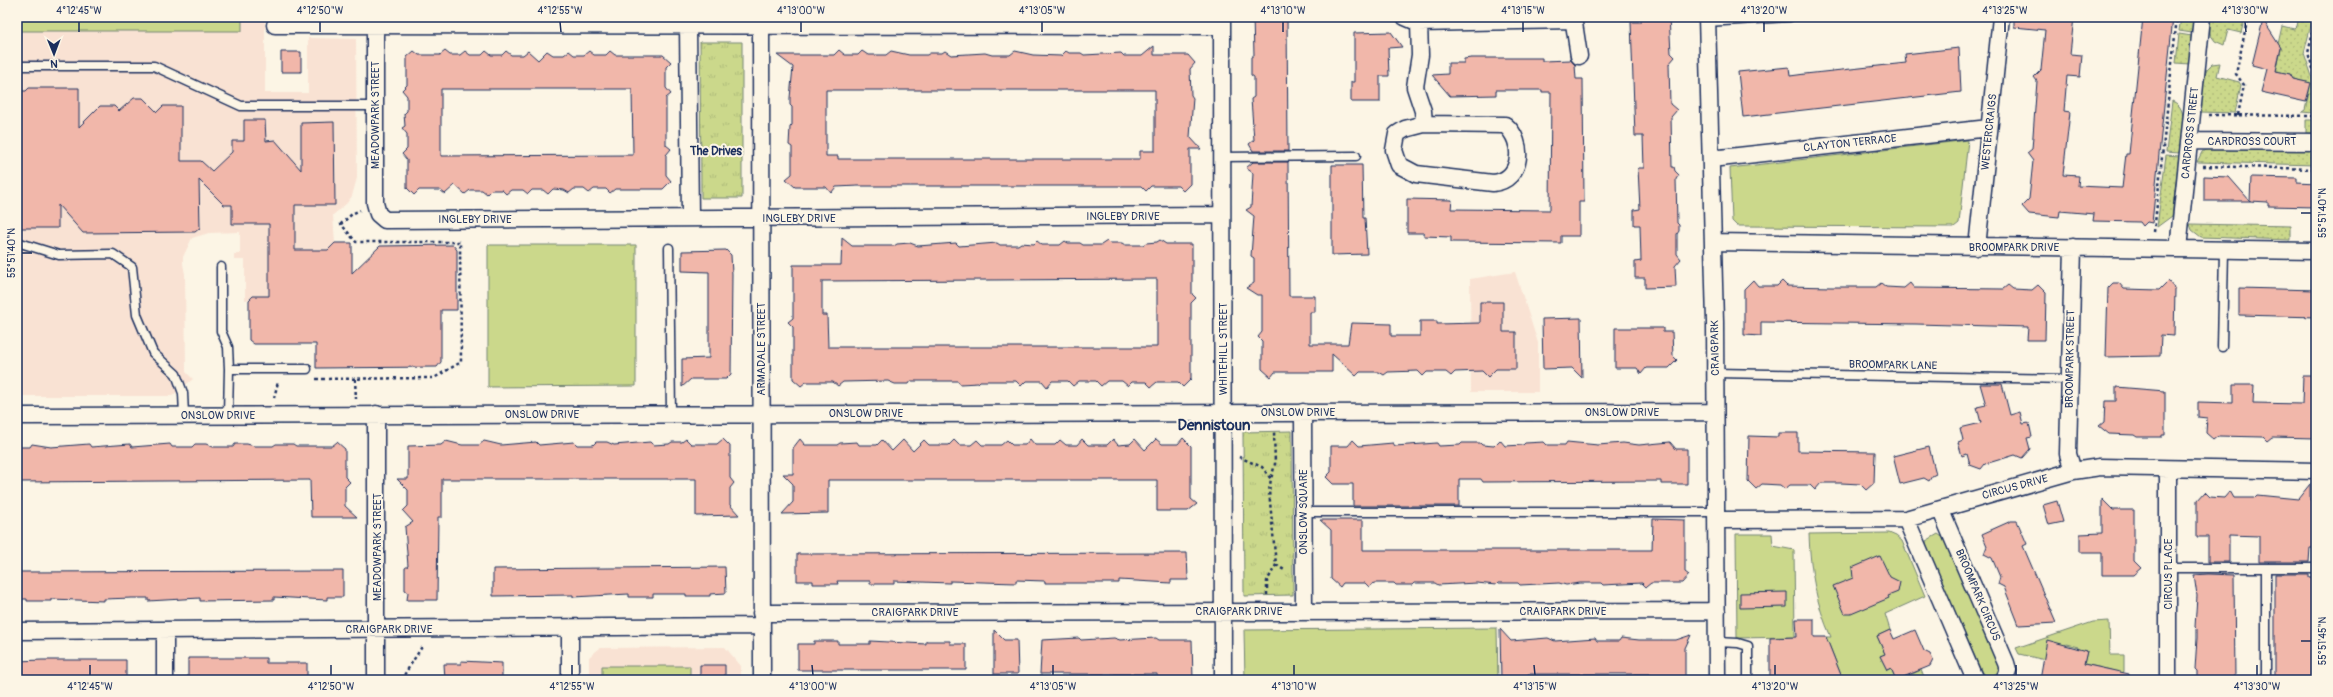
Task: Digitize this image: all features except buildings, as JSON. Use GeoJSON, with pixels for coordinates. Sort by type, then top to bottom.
{"type":"FeatureCollection","features":[{"type":"Feature","properties":{"kind":"street","name":"WESTERCRAIGS"},"geometry":{"type":"LineString","coordinates":[[1977,247],[1998,17]]}},
{"type":"Feature","properties":{"kind":"street","name":"CARDROSS STREET"},"geometry":{"type":"LineString","coordinates":[[2178,249],[2202,17]]}},
{"type":"Feature","properties":{"kind":"street"},"geometry":{"type":"LineString","coordinates":[[1424,124],[1416,87],[1420,55],[1412,20],[1573,19],[1579,56]]}},
{"type":"Feature","properties":{"kind":"street","name":"CRAIGPARK"},"geometry":{"type":"LineString","coordinates":[[1707,20],[1713,242],[1718,680]]}},
{"type":"Feature","properties":{"kind":"street"},"geometry":{"type":"LineString","coordinates":[[275,25],[375,21],[688,25],[761,21],[1222,22]]}},
{"type":"Feature","properties":{"kind":"street","name":"MEADOWPARK STREET"},"geometry":{"type":"LineString","coordinates":[[375,21],[376,208]]}},
{"type":"Feature","properties":{"kind":"street","name":"ARMADALE STREET"},"geometry":{"type":"LineString","coordinates":[[761,21],[762,680]]}},
{"type":"Feature","properties":{"kind":"street","name":"WHITEHILL STREET"},"geometry":{"type":"LineString","coordinates":[[1222,22],[1223,680]]}},
{"type":"Feature","properties":{"kind":"street"},"geometry":{"type":"LineString","coordinates":[[688,25],[690,218]]}},
{"type":"Feature","properties":{"kind":"street"},"geometry":{"type":"LineString","coordinates":[[1424,124],[1505,125],[1516,138],[1517,164],[1515,171],[1510,178],[1502,182],[1493,183],[1416,174],[1408,171],[1399,165],[1395,158],[1394,142],[1397,134],[1405,129],[1424,124]]}},
{"type":"Feature","properties":{"kind":"street","name":"CLAYTON TERRACE"},"geometry":{"type":"LineString","coordinates":[[1710,159],[1989,128]]}},
{"type":"Feature","properties":{"kind":"street","name":"CARDROSS COURT"},"geometry":{"type":"LineString","coordinates":[[2189,141],[2316,142]]}},
{"type":"Feature","properties":{"kind":"street","name":"INGLEBY DRIVE"},"geometry":{"type":"LineString","coordinates":[[376,208],[384,220],[1222,215]]}},
{"type":"Feature","properties":{"kind":"street","name":"BROOMPARK DRIVE"},"geometry":{"type":"LineString","coordinates":[[1713,242],[2316,251]]}},
{"type":"Feature","properties":{"kind":"street","name":"BROOMPARK STREET"},"geometry":{"type":"LineString","coordinates":[[2073,247],[2068,454],[2073,471]]}},
{"type":"Feature","properties":{"kind":"street","name":"ONSLOW SQUARE"},"geometry":{"type":"LineString","coordinates":[[1303,412],[1304,612]]}},
{"type":"Feature","properties":{"kind":"street","name":"ONSLOW DRIVE"},"geometry":{"type":"LineString","coordinates":[[17,416],[761,413],[1715,412]]}},
{"type":"Feature","properties":{"kind":"street","name":"MEADOWPARK STREET"},"geometry":{"type":"LineString","coordinates":[[376,414],[376,680]]}},
{"type":"Feature","properties":{"kind":"street","name":"CIRCUS DRIVE"},"geometry":{"type":"LineString","coordinates":[[1717,516],[1906,519],[1941,511],[1964,501],[2073,471],[2100,467],[2316,471]]}},
{"type":"Feature","properties":{"kind":"street","name":"CIRCUS PLACE"},"geometry":{"type":"LineString","coordinates":[[2168,469],[2168,680]]}},
{"type":"Feature","properties":{"kind":"street","name":"BROOMPARK CIRCUS"},"geometry":{"type":"LineString","coordinates":[[1941,511],[2006,663],[2008,670],[2004,680]]}},
{"type":"Feature","properties":{"kind":"street"},"geometry":{"type":"LineString","coordinates":[[1906,519],[1976,680]]}},
{"type":"Feature","properties":{"kind":"street","name":"CRAIGPARK DRIVE"},"geometry":{"type":"LineString","coordinates":[[17,631],[570,629],[761,620],[1223,611],[1717,611]]}},
{"type":"Feature","properties":{"kind":"street"},"geometry":{"type":"LineString","coordinates":[[570,629],[570,680]]}},
{"type":"Feature","properties":{"kind":"street"},"geometry":{"type":"LineString","coordinates":[[165,630],[165,680]]}},
{"type":"Feature","properties":{"kind":"lane"},"geometry":{"type":"LineString","coordinates":[[1707,20],[1790,17]]}},
{"type":"Feature","properties":{"kind":"lane"},"geometry":{"type":"LineString","coordinates":[[17,66],[154,66],[241,106],[375,106]]}},
{"type":"Feature","properties":{"kind":"lane"},"geometry":{"type":"LineString","coordinates":[[1222,158],[1356,156]]}},
{"type":"Feature","properties":{"kind":"lane"},"geometry":{"type":"LineString","coordinates":[[17,242],[59,255],[112,254],[132,267],[137,315],[153,353],[176,374],[183,394],[184,415]]}},
{"type":"Feature","properties":{"kind":"lane"},"geometry":{"type":"LineString","coordinates":[[669,248],[672,414]]}},
{"type":"Feature","properties":{"kind":"lane"},"geometry":{"type":"LineString","coordinates":[[2222,347],[2224,250]]}},
{"type":"Feature","properties":{"kind":"lane"},"geometry":{"type":"LineString","coordinates":[[221,267],[221,331],[228,347],[228,416]]}},
{"type":"Feature","properties":{"kind":"lane"},"geometry":{"type":"LineString","coordinates":[[229,369],[307,369]]}},
{"type":"Feature","properties":{"kind":"lane","name":"BROOMPARK LANE"},"geometry":{"type":"LineString","coordinates":[[1715,373],[2070,379]]}},
{"type":"Feature","properties":{"kind":"lane"},"geometry":{"type":"LineString","coordinates":[[1303,512],[1717,516]]}},
{"type":"Feature","properties":{"kind":"lane"},"geometry":{"type":"LineString","coordinates":[[2168,568],[2316,568]]}},
{"type":"Feature","properties":{"kind":"lane"},"geometry":{"type":"LineString","coordinates":[[2266,568],[2266,680]]}},
{"type":"Feature","properties":{"kind":"lane"},"geometry":{"type":"LineString","coordinates":[[1717,642],[1738,643],[1748,646],[1748,680]]}},
{"type":"Feature","properties":{"kind":"path"},"geometry":{"type":"LineString","coordinates":[[2153,248],[2177,17]]}},
{"type":"Feature","properties":{"kind":"path"},"geometry":{"type":"LineString","coordinates":[[2238,115],[2244,85],[2236,74],[2248,17]]}},
{"type":"Feature","properties":{"kind":"path"},"geometry":{"type":"LineString","coordinates":[[2316,20],[2308,53],[2316,78]]}},
{"type":"Feature","properties":{"kind":"path"},"geometry":{"type":"LineString","coordinates":[[2192,114],[2316,116]]}},
{"type":"Feature","properties":{"kind":"path"},"geometry":{"type":"LineString","coordinates":[[2196,166],[2316,169]]}},
{"type":"Feature","properties":{"kind":"path"},"geometry":{"type":"LineString","coordinates":[[313,379],[434,378],[461,362],[460,242],[356,242],[341,224],[352,214],[376,208]]}},
{"type":"Feature","properties":{"kind":"path"},"geometry":{"type":"LineString","coordinates":[[274,415],[276,384],[284,378]]}},
{"type":"Feature","properties":{"kind":"path"},"geometry":{"type":"LineString","coordinates":[[1266,612],[1267,581],[1276,565],[1269,491],[1275,464],[1273,412]]}},
{"type":"Feature","properties":{"kind":"path"},"geometry":{"type":"LineString","coordinates":[[1223,447],[1243,460],[1262,467],[1271,479]]}},
{"type":"Feature","properties":{"kind":"path"},"geometry":{"type":"LineString","coordinates":[[1276,565],[1293,574]]}},
{"type":"Feature","properties":{"kind":"path"},"geometry":{"type":"LineString","coordinates":[[401,680],[433,630]]}},
{"type":"Feature","properties":{"kind":"shaded area"},"geometry":{"type":"Polygon","coordinates":[[[17,17],[265,17],[265,93],[308,93],[308,38],[356,39],[357,178],[352,196],[347,203],[333,215],[335,243],[333,250],[295,250],[295,231],[269,231],[269,283],[271,296],[245,300],[245,260],[234,260],[234,254],[240,254],[240,232],[209,233],[192,238],[183,257],[183,264],[185,274],[186,372],[193,379],[172,396],[17,396],[17,17]]]}},
{"type":"Feature","properties":{"kind":"shaded area"},"geometry":{"type":"Polygon","coordinates":[[[1515,272],[1538,343],[1538,392],[1471,392],[1470,279],[1515,272]]]}},
{"type":"Feature","properties":{"kind":"shaded area"},"geometry":{"type":"Polygon","coordinates":[[[725,647],[741,666],[741,680],[589,680],[589,657],[600,648],[725,647]]]}},
{"type":"Feature","properties":{"kind":"green space"},"geometry":{"type":"Polygon","coordinates":[[[17,17],[242,17],[242,31],[17,31],[17,17]]]}},
{"type":"Feature","properties":{"kind":"green space"},"geometry":{"type":"Polygon","coordinates":[[[2181,17],[2194,17],[2192,33],[2179,31],[2181,17]]]}},
{"type":"Feature","properties":{"kind":"green space"},"geometry":{"type":"Polygon","coordinates":[[[2210,17],[2245,17],[2241,33],[2228,30],[2224,45],[2215,41],[2210,34],[2210,17]]]}},
{"type":"Feature","properties":{"kind":"green space"},"geometry":{"type":"Polygon","coordinates":[[[2299,17],[2313,17],[2304,53],[2314,82],[2313,113],[2302,112],[2305,110],[2311,83],[2293,79],[2290,74],[2276,71],[2281,48],[2278,44],[2282,26],[2294,29],[2297,26],[2299,17]]]}},
{"type":"Feature","properties":{"kind":"green space"},"geometry":{"type":"Polygon","coordinates":[[[2179,34],[2192,36],[2189,64],[2176,63],[2179,34]]]}},
{"type":"Feature","properties":{"kind":"green space"},"geometry":{"type":"Polygon","coordinates":[[[700,42],[742,42],[742,198],[701,198],[700,42]]]}},
{"type":"Feature","properties":{"kind":"green space"},"geometry":{"type":"Polygon","coordinates":[[[2220,63],[2217,76],[2239,82],[2241,85],[2235,113],[2200,112],[2203,77],[2207,69],[2212,64],[2220,63]]]}},
{"type":"Feature","properties":{"kind":"green space"},"geometry":{"type":"Polygon","coordinates":[[[2172,101],[2178,105],[2183,117],[2183,132],[2179,153],[2166,152],[2172,101]]]}},
{"type":"Feature","properties":{"kind":"green space"},"geometry":{"type":"Polygon","coordinates":[[[2306,120],[2316,120],[2316,133],[2306,133],[2306,120]]]}},
{"type":"Feature","properties":{"kind":"green space"},"geometry":{"type":"Polygon","coordinates":[[[1968,140],[1959,223],[1954,227],[1737,226],[1732,221],[1730,168],[1968,140]]]}},
{"type":"Feature","properties":{"kind":"green space"},"geometry":{"type":"Polygon","coordinates":[[[2207,149],[2316,150],[2316,165],[2197,162],[2202,152],[2207,149]]]}},
{"type":"Feature","properties":{"kind":"green space"},"geometry":{"type":"Polygon","coordinates":[[[2166,155],[2179,156],[2172,216],[2157,227],[2166,155]]]}},
{"type":"Feature","properties":{"kind":"green space"},"geometry":{"type":"Polygon","coordinates":[[[2190,224],[2291,226],[2291,240],[2201,237],[2192,230],[2190,224]]]}},
{"type":"Feature","properties":{"kind":"green space"},"geometry":{"type":"Polygon","coordinates":[[[488,245],[636,245],[636,386],[488,387],[488,245]]]}},
{"type":"Feature","properties":{"kind":"green space"},"geometry":{"type":"Polygon","coordinates":[[[1292,431],[1293,595],[1244,596],[1243,432],[1292,431]]]}},
{"type":"Feature","properties":{"kind":"green space"},"geometry":{"type":"Polygon","coordinates":[[[1889,533],[1902,541],[1925,596],[1885,614],[1890,630],[1877,636],[1885,654],[1880,656],[1887,670],[1891,668],[1896,680],[1843,680],[1826,637],[1831,637],[1821,612],[1812,574],[1809,534],[1889,533]]]}},
{"type":"Feature","properties":{"kind":"green space"},"geometry":{"type":"Polygon","coordinates":[[[1736,534],[1772,534],[1773,546],[1794,550],[1795,637],[1737,638],[1736,534]]]}},
{"type":"Feature","properties":{"kind":"green space"},"geometry":{"type":"Polygon","coordinates":[[[1938,534],[1945,539],[2000,667],[1999,672],[1989,677],[1982,673],[1927,548],[1926,541],[1938,534]]]}},
{"type":"Feature","properties":{"kind":"green space"},"geometry":{"type":"Polygon","coordinates":[[[2109,621],[2110,655],[2124,655],[2124,671],[2120,680],[2108,680],[2111,670],[2084,664],[2087,651],[2077,649],[2078,647],[2066,644],[2045,660],[2019,654],[2016,648],[2093,622],[2109,621]]]}},
{"type":"Feature","properties":{"kind":"green space"},"geometry":{"type":"Polygon","coordinates":[[[1497,628],[1498,680],[1245,680],[1244,630],[1497,628]]]}},
{"type":"Feature","properties":{"kind":"green space"},"geometry":{"type":"Polygon","coordinates":[[[602,666],[690,666],[690,680],[602,680],[602,666]]]}},
{"type":"Feature","properties":{"kind":"green space"},"geometry":{"type":"Polygon","coordinates":[[[1921,670],[1925,680],[1899,680],[1921,670]]]}},
{"type":"Feature","properties":{"kind":"district","name":"The Drives"},"geometry":{"type":"Point","coordinates":[716,151]}},
{"type":"Feature","properties":{"kind":"district","name":"Dennistoun"},"geometry":{"type":"Point","coordinates":[1214,425]}}]}
